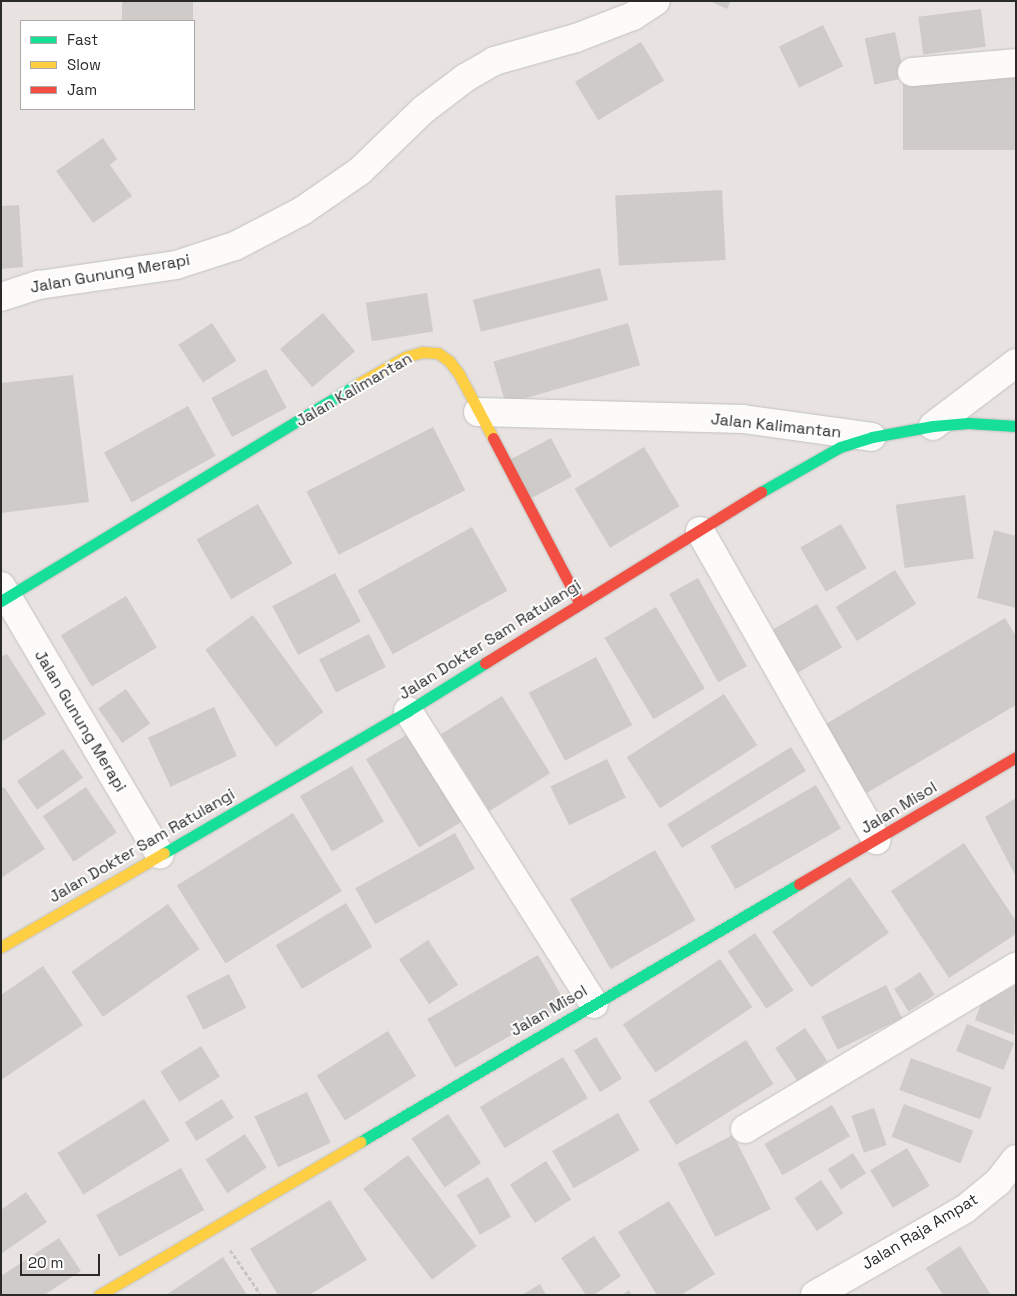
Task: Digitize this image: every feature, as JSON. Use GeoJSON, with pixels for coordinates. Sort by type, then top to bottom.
{"type":"FeatureCollection","features":[{"type":"Feature","properties":{"kind":"street","name":"Jalan Gunung Merapi"},"geometry":{"type":"LineString","coordinates":[[1,297],[39,285],[176,265],[235,246],[302,211],[360,171],[423,110],[494,61],[576,38],[633,16],[656,1]]}},
{"type":"Feature","properties":{"kind":"street"},"geometry":{"type":"LineString","coordinates":[[912,72],[1016,63]]}},
{"type":"Feature","properties":{"kind":"street","name":"Jalan Kalimantan"},"geometry":{"type":"LineString","coordinates":[[4,595],[405,357],[422,352],[438,353],[449,361],[459,374],[478,412],[743,419],[872,437]]}},
{"type":"Feature","properties":{"kind":"street"},"geometry":{"type":"LineString","coordinates":[[933,426],[1016,363]]}},
{"type":"Feature","properties":{"kind":"street"},"geometry":{"type":"LineString","coordinates":[[478,412],[580,604]]}},
{"type":"Feature","properties":{"kind":"street","name":"Jalan Dokter Sam Ratulangi"},"geometry":{"type":"LineString","coordinates":[[1,947],[408,711],[791,473],[840,448],[872,437],[933,426],[968,423],[1016,426]]}},
{"type":"Feature","properties":{"kind":"street"},"geometry":{"type":"LineString","coordinates":[[700,531],[876,840]]}},
{"type":"Feature","properties":{"kind":"street","name":"Jalan Gunung Merapi"},"geometry":{"type":"LineString","coordinates":[[4,595],[160,855]]}},
{"type":"Feature","properties":{"kind":"street"},"geometry":{"type":"LineString","coordinates":[[408,711],[594,1004]]}},
{"type":"Feature","properties":{"kind":"street","name":"Jalan Misol"},"geometry":{"type":"LineString","coordinates":[[99,1295],[1016,757]]}},
{"type":"Feature","properties":{"kind":"street"},"geometry":{"type":"LineString","coordinates":[[745,1129],[1016,967]]}},
{"type":"Feature","properties":{"kind":"street","name":"Jalan Raja Ampat"},"geometry":{"type":"LineString","coordinates":[[815,1295],[965,1209],[998,1182],[1016,1158]]}},
{"type":"Feature","properties":{"kind":"path"},"geometry":{"type":"LineString","coordinates":[[214,1226],[261,1295]]}},
{"type":"Feature","properties":{"kind":"building"},"geometry":{"type":"Polygon","coordinates":[[[122,1],[193,1],[193,20],[122,20],[122,1]]]}},
{"type":"Feature","properties":{"kind":"building"},"geometry":{"type":"Polygon","coordinates":[[[710,1],[731,1],[727,9],[710,1]]]}},
{"type":"Feature","properties":{"kind":"building"},"geometry":{"type":"Polygon","coordinates":[[[981,9],[986,47],[923,54],[918,17],[981,9]]]}},
{"type":"Feature","properties":{"kind":"building"},"geometry":{"type":"Polygon","coordinates":[[[823,25],[843,66],[799,88],[779,46],[823,25]]]}},
{"type":"Feature","properties":{"kind":"building"},"geometry":{"type":"Polygon","coordinates":[[[895,32],[905,78],[874,84],[865,38],[895,32]]]}},
{"type":"Feature","properties":{"kind":"building"},"geometry":{"type":"Polygon","coordinates":[[[641,42],[664,81],[598,120],[575,82],[641,42]]]}},
{"type":"Feature","properties":{"kind":"building"},"geometry":{"type":"Polygon","coordinates":[[[903,72],[1016,72],[1016,150],[903,150],[903,72]]]}},
{"type":"Feature","properties":{"kind":"building"},"geometry":{"type":"Polygon","coordinates":[[[103,138],[117,159],[110,165],[132,196],[93,223],[56,171],[103,138]]]}},
{"type":"Feature","properties":{"kind":"building"},"geometry":{"type":"Polygon","coordinates":[[[722,190],[726,260],[619,266],[615,196],[722,190]]]}},
{"type":"Feature","properties":{"kind":"building"},"geometry":{"type":"Polygon","coordinates":[[[19,205],[23,267],[1,269],[1,206],[19,205]]]}},
{"type":"Feature","properties":{"kind":"building"},"geometry":{"type":"Polygon","coordinates":[[[600,268],[608,300],[481,332],[473,300],[600,268]]]}},
{"type":"Feature","properties":{"kind":"building"},"geometry":{"type":"Polygon","coordinates":[[[427,293],[433,332],[372,341],[366,303],[427,293]]]}},
{"type":"Feature","properties":{"kind":"building"},"geometry":{"type":"Polygon","coordinates":[[[323,313],[355,351],[312,387],[280,349],[323,313]]]}},
{"type":"Feature","properties":{"kind":"building"},"geometry":{"type":"Polygon","coordinates":[[[212,323],[237,361],[203,383],[178,345],[212,323]]]}},
{"type":"Feature","properties":{"kind":"building"},"geometry":{"type":"Polygon","coordinates":[[[628,323],[640,365],[506,404],[493,362],[628,323]]]}},
{"type":"Feature","properties":{"kind":"building"},"geometry":{"type":"Polygon","coordinates":[[[266,369],[287,408],[232,437],[211,398],[266,369]]]}},
{"type":"Feature","properties":{"kind":"building"},"geometry":{"type":"Polygon","coordinates":[[[73,375],[89,502],[1,513],[1,383],[73,375]]]}},
{"type":"Feature","properties":{"kind":"building"},"geometry":{"type":"Polygon","coordinates":[[[188,406],[216,456],[132,502],[104,453],[188,406]]]}},
{"type":"Feature","properties":{"kind":"building"},"geometry":{"type":"Polygon","coordinates":[[[433,427],[465,490],[339,555],[306,491],[433,427]]]}},
{"type":"Feature","properties":{"kind":"building"},"geometry":{"type":"Polygon","coordinates":[[[551,438],[572,477],[527,501],[506,462],[551,438]]]}},
{"type":"Feature","properties":{"kind":"building"},"geometry":{"type":"Polygon","coordinates":[[[644,447],[680,506],[610,548],[575,489],[644,447]]]}},
{"type":"Feature","properties":{"kind":"building"},"geometry":{"type":"Polygon","coordinates":[[[965,495],[974,558],[905,568],[896,505],[965,495]]]}},
{"type":"Feature","properties":{"kind":"building"},"geometry":{"type":"Polygon","coordinates":[[[258,504],[292,564],[231,599],[197,540],[258,504]]]}},
{"type":"Feature","properties":{"kind":"building"},"geometry":{"type":"Polygon","coordinates":[[[841,524],[866,568],[826,592],[800,548],[841,524]]]}},
{"type":"Feature","properties":{"kind":"building"},"geometry":{"type":"Polygon","coordinates":[[[472,527],[507,591],[393,654],[357,591],[472,527]]]}},
{"type":"Feature","properties":{"kind":"building"},"geometry":{"type":"Polygon","coordinates":[[[994,530],[1016,536],[1016,608],[977,598],[994,530]]]}},
{"type":"Feature","properties":{"kind":"building"},"geometry":{"type":"Polygon","coordinates":[[[895,570],[916,604],[857,641],[836,607],[895,570]]]}},
{"type":"Feature","properties":{"kind":"building"},"geometry":{"type":"Polygon","coordinates":[[[335,573],[361,622],[298,655],[272,606],[335,573]]]}},
{"type":"Feature","properties":{"kind":"building"},"geometry":{"type":"Polygon","coordinates":[[[698,578],[747,666],[718,682],[669,594],[698,578]]]}},
{"type":"Feature","properties":{"kind":"building"},"geometry":{"type":"Polygon","coordinates":[[[126,596],[157,647],[92,687],[61,635],[126,596]]]}},
{"type":"Feature","properties":{"kind":"building"},"geometry":{"type":"Polygon","coordinates":[[[817,604],[842,647],[794,675],[769,632],[817,604]]]}},
{"type":"Feature","properties":{"kind":"building"},"geometry":{"type":"Polygon","coordinates":[[[656,607],[705,688],[653,719],[605,638],[656,607]]]}},
{"type":"Feature","properties":{"kind":"building"},"geometry":{"type":"Polygon","coordinates":[[[253,615],[324,712],[276,747],[205,650],[253,615]]]}},
{"type":"Feature","properties":{"kind":"building"},"geometry":{"type":"Polygon","coordinates":[[[1005,618],[1016,636],[1016,705],[865,794],[824,725],[1005,618]]]}},
{"type":"Feature","properties":{"kind":"building"},"geometry":{"type":"Polygon","coordinates":[[[369,634],[386,667],[336,692],[319,659],[369,634]]]}},
{"type":"Feature","properties":{"kind":"building"},"geometry":{"type":"Polygon","coordinates":[[[7,654],[46,714],[1,742],[1,657],[7,654]]]}},
{"type":"Feature","properties":{"kind":"building"},"geometry":{"type":"Polygon","coordinates":[[[596,657],[632,725],[565,761],[529,693],[596,657]]]}},
{"type":"Feature","properties":{"kind":"building"},"geometry":{"type":"Polygon","coordinates":[[[126,689],[150,723],[122,743],[98,709],[126,689]]]}},
{"type":"Feature","properties":{"kind":"building"},"geometry":{"type":"Polygon","coordinates":[[[724,694],[757,745],[660,808],[627,757],[724,694]]]}},
{"type":"Feature","properties":{"kind":"building"},"geometry":{"type":"Polygon","coordinates":[[[502,696],[550,773],[489,811],[441,734],[502,696]]]}},
{"type":"Feature","properties":{"kind":"building"},"geometry":{"type":"Polygon","coordinates":[[[214,707],[237,756],[171,787],[148,738],[214,707]]]}},
{"type":"Feature","properties":{"kind":"building"},"geometry":{"type":"Polygon","coordinates":[[[408,734],[461,822],[419,848],[366,759],[408,734]]]}},
{"type":"Feature","properties":{"kind":"building"},"geometry":{"type":"Polygon","coordinates":[[[791,747],[806,771],[682,848],[667,824],[791,747]]]}},
{"type":"Feature","properties":{"kind":"building"},"geometry":{"type":"Polygon","coordinates":[[[63,749],[83,778],[37,810],[17,781],[63,749]]]}},
{"type":"Feature","properties":{"kind":"building"},"geometry":{"type":"Polygon","coordinates":[[[607,759],[626,798],[569,825],[550,787],[607,759]]]}},
{"type":"Feature","properties":{"kind":"building"},"geometry":{"type":"Polygon","coordinates":[[[352,766],[384,821],[332,851],[300,796],[352,766]]]}},
{"type":"Feature","properties":{"kind":"building"},"geometry":{"type":"Polygon","coordinates":[[[816,785],[841,828],[735,889],[710,846],[816,785]]]}},
{"type":"Feature","properties":{"kind":"building"},"geometry":{"type":"Polygon","coordinates":[[[4,787],[45,849],[1,878],[1,789],[4,787]]]}},
{"type":"Feature","properties":{"kind":"building"},"geometry":{"type":"Polygon","coordinates":[[[86,787],[117,833],[74,862],[43,816],[86,787]]]}},
{"type":"Feature","properties":{"kind":"building"},"geometry":{"type":"Polygon","coordinates":[[[1016,798],[1016,877],[985,817],[1016,798]]]}},
{"type":"Feature","properties":{"kind":"building"},"geometry":{"type":"Polygon","coordinates":[[[293,813],[342,891],[226,964],[177,886],[293,813]]]}},
{"type":"Feature","properties":{"kind":"building"},"geometry":{"type":"Polygon","coordinates":[[[455,833],[475,869],[375,924],[355,888],[455,833]]]}},
{"type":"Feature","properties":{"kind":"building"},"geometry":{"type":"Polygon","coordinates":[[[964,843],[1016,921],[1016,934],[949,978],[891,891],[964,843]]]}},
{"type":"Feature","properties":{"kind":"building"},"geometry":{"type":"Polygon","coordinates":[[[655,850],[696,920],[611,969],[570,899],[655,850]]]}},
{"type":"Feature","properties":{"kind":"building"},"geometry":{"type":"Polygon","coordinates":[[[850,877],[889,933],[811,987],[772,931],[850,877]]]}},
{"type":"Feature","properties":{"kind":"building"},"geometry":{"type":"Polygon","coordinates":[[[346,903],[372,947],[302,989],[276,945],[346,903]]]}},
{"type":"Feature","properties":{"kind":"building"},"geometry":{"type":"Polygon","coordinates":[[[168,904],[200,949],[103,1017],[71,972],[168,904]]]}},
{"type":"Feature","properties":{"kind":"building"},"geometry":{"type":"Polygon","coordinates":[[[755,933],[794,990],[766,1009],[728,951],[755,933]]]}},
{"type":"Feature","properties":{"kind":"building"},"geometry":{"type":"Polygon","coordinates":[[[428,940],[458,985],[429,1004],[399,960],[428,940]]]}},
{"type":"Feature","properties":{"kind":"building"},"geometry":{"type":"Polygon","coordinates":[[[538,955],[566,1003],[455,1067],[427,1019],[538,955]]]}},
{"type":"Feature","properties":{"kind":"building"},"geometry":{"type":"Polygon","coordinates":[[[720,959],[752,1007],[655,1073],[623,1024],[720,959]]]}},
{"type":"Feature","properties":{"kind":"building"},"geometry":{"type":"Polygon","coordinates":[[[43,966],[83,1025],[1,1080],[1,995],[43,966]]]}},
{"type":"Feature","properties":{"kind":"building"},"geometry":{"type":"Polygon","coordinates":[[[920,972],[935,995],[909,1012],[894,989],[920,972]]]}},
{"type":"Feature","properties":{"kind":"building"},"geometry":{"type":"Polygon","coordinates":[[[229,974],[246,1008],[203,1030],[186,996],[229,974]]]}},
{"type":"Feature","properties":{"kind":"building"},"geometry":{"type":"Polygon","coordinates":[[[886,985],[902,1018],[838,1050],[821,1017],[886,985]]]}},
{"type":"Feature","properties":{"kind":"building"},"geometry":{"type":"Polygon","coordinates":[[[1016,985],[1014,1035],[975,1020],[981,1004],[1016,985]]]}},
{"type":"Feature","properties":{"kind":"building"},"geometry":{"type":"Polygon","coordinates":[[[967,1024],[1014,1043],[1003,1070],[956,1051],[967,1024]]]}},
{"type":"Feature","properties":{"kind":"building"},"geometry":{"type":"Polygon","coordinates":[[[805,1028],[827,1061],[798,1081],[775,1048],[805,1028]]]}},
{"type":"Feature","properties":{"kind":"building"},"geometry":{"type":"Polygon","coordinates":[[[388,1031],[416,1076],[345,1120],[317,1076],[388,1031]]]}},
{"type":"Feature","properties":{"kind":"building"},"geometry":{"type":"Polygon","coordinates":[[[596,1037],[622,1079],[600,1092],[574,1051],[596,1037]]]}},
{"type":"Feature","properties":{"kind":"building"},"geometry":{"type":"Polygon","coordinates":[[[746,1040],[774,1084],[676,1145],[648,1101],[746,1040]]]}},
{"type":"Feature","properties":{"kind":"building"},"geometry":{"type":"Polygon","coordinates":[[[201,1046],[220,1077],[179,1102],[160,1071],[201,1046]]]}},
{"type":"Feature","properties":{"kind":"building"},"geometry":{"type":"Polygon","coordinates":[[[563,1057],[588,1098],[505,1148],[480,1107],[563,1057]]]}},
{"type":"Feature","properties":{"kind":"building"},"geometry":{"type":"Polygon","coordinates":[[[911,1058],[992,1087],[980,1119],[899,1090],[911,1058]]]}},
{"type":"Feature","properties":{"kind":"building"},"geometry":{"type":"Polygon","coordinates":[[[307,1092],[331,1143],[278,1167],[254,1117],[307,1092]]]}},
{"type":"Feature","properties":{"kind":"building"},"geometry":{"type":"Polygon","coordinates":[[[144,1099],[170,1141],[83,1195],[57,1153],[144,1099]]]}},
{"type":"Feature","properties":{"kind":"building"},"geometry":{"type":"Polygon","coordinates":[[[222,1099],[234,1118],[196,1141],[185,1122],[222,1099]]]}},
{"type":"Feature","properties":{"kind":"building"},"geometry":{"type":"Polygon","coordinates":[[[904,1104],[973,1131],[961,1163],[891,1137],[904,1104]]]}},
{"type":"Feature","properties":{"kind":"building"},"geometry":{"type":"Polygon","coordinates":[[[832,1105],[850,1136],[782,1175],[764,1144],[832,1105]]]}},
{"type":"Feature","properties":{"kind":"building"},"geometry":{"type":"Polygon","coordinates":[[[874,1108],[887,1145],[864,1153],[851,1116],[874,1108]]]}},
{"type":"Feature","properties":{"kind":"building"},"geometry":{"type":"Polygon","coordinates":[[[618,1113],[640,1150],[574,1188],[552,1151],[618,1113]]]}},
{"type":"Feature","properties":{"kind":"building"},"geometry":{"type":"Polygon","coordinates":[[[448,1114],[481,1163],[445,1188],[412,1139],[448,1114]]]}},
{"type":"Feature","properties":{"kind":"building"},"geometry":{"type":"Polygon","coordinates":[[[245,1134],[267,1168],[227,1193],[206,1160],[245,1134]]]}},
{"type":"Feature","properties":{"kind":"building"},"geometry":{"type":"Polygon","coordinates":[[[733,1135],[771,1209],[715,1237],[678,1163],[733,1135]]]}},
{"type":"Feature","properties":{"kind":"building"},"geometry":{"type":"Polygon","coordinates":[[[907,1148],[930,1186],[893,1208],[870,1170],[907,1148]]]}},
{"type":"Feature","properties":{"kind":"building"},"geometry":{"type":"Polygon","coordinates":[[[853,1153],[866,1173],[841,1189],[828,1169],[853,1153]]]}},
{"type":"Feature","properties":{"kind":"building"},"geometry":{"type":"Polygon","coordinates":[[[408,1155],[477,1246],[432,1280],[363,1189],[408,1155]]]}},
{"type":"Feature","properties":{"kind":"building"},"geometry":{"type":"Polygon","coordinates":[[[546,1161],[571,1200],[535,1223],[510,1184],[546,1161]]]}},
{"type":"Feature","properties":{"kind":"building"},"geometry":{"type":"Polygon","coordinates":[[[181,1168],[204,1210],[119,1257],[96,1215],[181,1168]]]}},
{"type":"Feature","properties":{"kind":"building"},"geometry":{"type":"Polygon","coordinates":[[[488,1177],[511,1217],[480,1235],[457,1195],[488,1177]]]}},
{"type":"Feature","properties":{"kind":"building"},"geometry":{"type":"Polygon","coordinates":[[[821,1180],[843,1213],[817,1231],[794,1198],[821,1180]]]}},
{"type":"Feature","properties":{"kind":"building"},"geometry":{"type":"Polygon","coordinates":[[[26,1192],[47,1222],[1,1254],[1,1210],[26,1192]]]}},
{"type":"Feature","properties":{"kind":"building"},"geometry":{"type":"Polygon","coordinates":[[[330,1200],[367,1260],[309,1295],[278,1295],[250,1249],[330,1200]]]}},
{"type":"Feature","properties":{"kind":"building"},"geometry":{"type":"Polygon","coordinates":[[[669,1201],[715,1274],[681,1295],[657,1295],[618,1232],[669,1201]]]}},
{"type":"Feature","properties":{"kind":"building"},"geometry":{"type":"Polygon","coordinates":[[[594,1236],[621,1276],[594,1295],[586,1295],[561,1258],[594,1236]]]}},
{"type":"Feature","properties":{"kind":"building"},"geometry":{"type":"Polygon","coordinates":[[[59,1238],[81,1271],[44,1295],[1,1295],[1,1276],[59,1238]]]}},
{"type":"Feature","properties":{"kind":"building"},"geometry":{"type":"Polygon","coordinates":[[[960,1246],[991,1295],[943,1295],[926,1268],[960,1246]]]}},
{"type":"Feature","properties":{"kind":"building"},"geometry":{"type":"Polygon","coordinates":[[[223,1257],[247,1295],[166,1295],[223,1257]]]}},
{"type":"Feature","properties":{"kind":"building"},"geometry":{"type":"Polygon","coordinates":[[[540,1284],[546,1295],[522,1295],[540,1284]]]}},
{"type":"Feature","properties":{"kind":"building"},"geometry":{"type":"Polygon","coordinates":[[[629,1290],[632,1295],[622,1295],[629,1290]]]}},
{"type":"Feature","properties":{"kind":"traffic: fast"},"geometry":{"type":"LineString","coordinates":[[1,601],[356,385]]}},
{"type":"Feature","properties":{"kind":"traffic: fast"},"geometry":{"type":"LineString","coordinates":[[761,492],[840,447],[872,437],[933,426],[968,423],[1016,426]]}},
{"type":"Feature","properties":{"kind":"traffic: fast"},"geometry":{"type":"LineString","coordinates":[[164,853],[408,711],[485,663]]}},
{"type":"Feature","properties":{"kind":"traffic: fast"},"geometry":{"type":"LineString","coordinates":[[360,1142],[799,884]]}},
{"type":"Feature","properties":{"kind":"traffic: slow"},"geometry":{"type":"LineString","coordinates":[[356,385],[405,357],[422,352],[438,353],[449,361],[459,374],[493,438]]}},
{"type":"Feature","properties":{"kind":"traffic: slow"},"geometry":{"type":"LineString","coordinates":[[1,947],[164,853]]}},
{"type":"Feature","properties":{"kind":"traffic: slow"},"geometry":{"type":"LineString","coordinates":[[99,1295],[360,1142]]}},
{"type":"Feature","properties":{"kind":"traffic: jam"},"geometry":{"type":"LineString","coordinates":[[493,438],[580,604]]}},
{"type":"Feature","properties":{"kind":"traffic: jam"},"geometry":{"type":"LineString","coordinates":[[485,663],[761,492]]}},
{"type":"Feature","properties":{"kind":"traffic: jam"},"geometry":{"type":"LineString","coordinates":[[799,884],[1016,757]]}}]}
